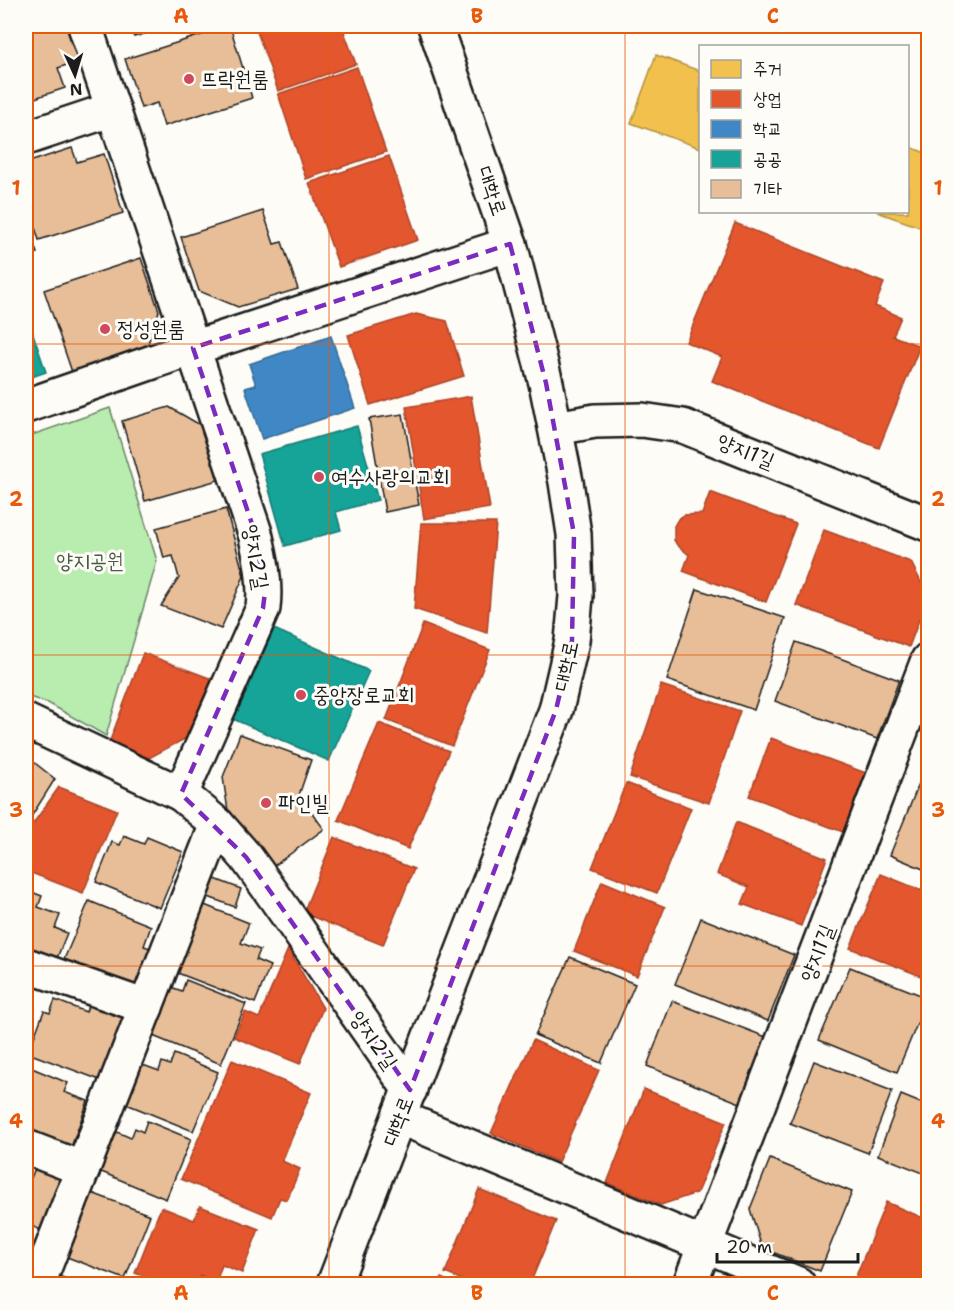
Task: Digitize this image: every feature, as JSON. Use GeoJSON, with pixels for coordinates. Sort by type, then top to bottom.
{"type":"FeatureCollection","features":[{"type":"Feature","properties":{"kind":"street","name":"양지2길"},"geometry":{"type":"LineString","coordinates":[[85,26],[255,533],[263,572],[265,592],[262,608],[181,794]]}},
{"type":"Feature","properties":{"kind":"street","name":"대학로"},"geometry":{"type":"LineString","coordinates":[[334,1284],[556,710],[572,641],[576,596],[574,534],[546,382],[510,244],[435,26]]}},
{"type":"Feature","properties":{"kind":"street"},"geometry":{"type":"LineString","coordinates":[[26,138],[113,109]]}},
{"type":"Feature","properties":{"kind":"street"},"geometry":{"type":"LineString","coordinates":[[26,406],[193,348],[510,244]]}},
{"type":"Feature","properties":{"kind":"street","name":"양지1길"},"geometry":{"type":"LineString","coordinates":[[556,428],[595,421],[642,420],[683,426],[928,524]]}},
{"type":"Feature","properties":{"kind":"street","name":"양지1길"},"geometry":{"type":"LineString","coordinates":[[690,1284],[928,660]]}},
{"type":"Feature","properties":{"kind":"street","name":"양지2길"},"geometry":{"type":"LineString","coordinates":[[26,721],[181,794],[217,824],[246,857],[272,893],[404,1104]]}},
{"type":"Feature","properties":{"kind":"street"},"geometry":{"type":"LineString","coordinates":[[39,1284],[217,824]]}},
{"type":"Feature","properties":{"kind":"street"},"geometry":{"type":"LineString","coordinates":[[26,965],[146,1007]]}},
{"type":"Feature","properties":{"kind":"street"},"geometry":{"type":"LineString","coordinates":[[404,1104],[705,1246],[798,1284]]}},
{"type":"Feature","properties":{"kind":"street"},"geometry":{"type":"LineString","coordinates":[[26,1147],[83,1169]]}},
{"type":"Feature","properties":{"kind":"highlighted area"},"geometry":{"type":"Polygon","coordinates":[[[510,244],[546,383],[574,534],[572,641],[556,710],[410,1090],[246,857],[181,794],[263,608],[265,592],[255,533],[193,348],[510,244]]]}},
{"type":"Feature","properties":{"kind":"green space","name":"양지공원"},"geometry":{"type":"Polygon","coordinates":[[[110,408],[157,561],[106,736],[48,703],[26,696],[26,437],[110,408]]]}},
{"type":"Feature","properties":{"kind":"building: 주거"},"geometry":{"type":"Polygon","coordinates":[[[656,55],[699,71],[699,148],[631,123],[656,55]]]}},
{"type":"Feature","properties":{"kind":"building: 주거"},"geometry":{"type":"Polygon","coordinates":[[[909,146],[928,154],[928,230],[880,213],[909,213],[909,146]]]}},
{"type":"Feature","properties":{"kind":"building: 상업"},"geometry":{"type":"Polygon","coordinates":[[[255,26],[342,26],[356,64],[278,91],[255,26]]]}},
{"type":"Feature","properties":{"kind":"building: 상업"},"geometry":{"type":"Polygon","coordinates":[[[357,67],[386,152],[306,179],[278,94],[357,67]]]}},
{"type":"Feature","properties":{"kind":"building: 상업"},"geometry":{"type":"Polygon","coordinates":[[[389,156],[418,240],[339,267],[309,183],[389,156]]]}},
{"type":"Feature","properties":{"kind":"building: 상업"},"geometry":{"type":"Polygon","coordinates":[[[735,223],[884,283],[875,306],[901,317],[893,336],[920,346],[879,448],[712,381],[722,357],[686,342],[735,223]]]}},
{"type":"Feature","properties":{"kind":"building: 상업"},"geometry":{"type":"Polygon","coordinates":[[[416,314],[447,321],[464,376],[370,405],[348,335],[416,314]]]}},
{"type":"Feature","properties":{"kind":"building: 상업"},"geometry":{"type":"Polygon","coordinates":[[[471,396],[490,508],[424,519],[406,407],[471,396]]]}},
{"type":"Feature","properties":{"kind":"building: 상업"},"geometry":{"type":"Polygon","coordinates":[[[710,492],[796,524],[766,602],[683,571],[689,555],[674,540],[674,526],[684,515],[702,514],[710,492]]]}},
{"type":"Feature","properties":{"kind":"building: 상업"},"geometry":{"type":"Polygon","coordinates":[[[421,523],[496,523],[487,633],[414,609],[421,523]]]}},
{"type":"Feature","properties":{"kind":"building: 상업"},"geometry":{"type":"Polygon","coordinates":[[[824,530],[911,562],[928,596],[909,647],[796,605],[824,530]]]}},
{"type":"Feature","properties":{"kind":"building: 상업"},"geometry":{"type":"Polygon","coordinates":[[[423,624],[490,650],[452,746],[386,720],[423,624]]]}},
{"type":"Feature","properties":{"kind":"building: 상업"},"geometry":{"type":"Polygon","coordinates":[[[143,653],[212,679],[192,735],[149,758],[109,743],[143,653]]]}},
{"type":"Feature","properties":{"kind":"building: 상업"},"geometry":{"type":"Polygon","coordinates":[[[661,685],[740,711],[709,803],[630,777],[661,685]]]}},
{"type":"Feature","properties":{"kind":"building: 상업"},"geometry":{"type":"Polygon","coordinates":[[[379,723],[449,751],[408,849],[338,820],[379,723]]]}},
{"type":"Feature","properties":{"kind":"building: 상업"},"geometry":{"type":"Polygon","coordinates":[[[771,738],[866,773],[843,832],[749,796],[771,738]]]}},
{"type":"Feature","properties":{"kind":"building: 상업"},"geometry":{"type":"Polygon","coordinates":[[[626,783],[691,808],[657,893],[592,868],[626,783]]]}},
{"type":"Feature","properties":{"kind":"building: 상업"},"geometry":{"type":"Polygon","coordinates":[[[59,787],[117,810],[83,893],[26,871],[27,832],[59,787]]]}},
{"type":"Feature","properties":{"kind":"building: 상업"},"geometry":{"type":"Polygon","coordinates":[[[736,822],[827,858],[801,926],[742,904],[749,887],[717,874],[736,822]]]}},
{"type":"Feature","properties":{"kind":"building: 상업"},"geometry":{"type":"Polygon","coordinates":[[[334,837],[414,869],[383,945],[303,913],[334,837]]]}},
{"type":"Feature","properties":{"kind":"building: 상업"},"geometry":{"type":"Polygon","coordinates":[[[881,874],[928,893],[928,979],[850,948],[881,874]]]}},
{"type":"Feature","properties":{"kind":"building: 상업"},"geometry":{"type":"Polygon","coordinates":[[[602,881],[665,907],[637,976],[574,951],[602,881]]]}},
{"type":"Feature","properties":{"kind":"building: 상업"},"geometry":{"type":"Polygon","coordinates":[[[288,949],[323,1008],[300,1064],[234,1037],[245,1012],[259,1018],[288,949]]]}},
{"type":"Feature","properties":{"kind":"building: 상업"},"geometry":{"type":"Polygon","coordinates":[[[533,1040],[599,1070],[558,1162],[491,1133],[533,1040]]]}},
{"type":"Feature","properties":{"kind":"building: 상업"},"geometry":{"type":"Polygon","coordinates":[[[232,1060],[311,1093],[282,1161],[300,1169],[287,1200],[280,1198],[272,1217],[181,1179],[232,1060]]]}},
{"type":"Feature","properties":{"kind":"building: 상업"},"geometry":{"type":"Polygon","coordinates":[[[644,1089],[726,1122],[697,1193],[661,1205],[607,1183],[644,1089]]]}},
{"type":"Feature","properties":{"kind":"building: 상업"},"geometry":{"type":"Polygon","coordinates":[[[479,1189],[556,1221],[530,1284],[514,1281],[513,1284],[472,1284],[445,1273],[479,1189]]]}},
{"type":"Feature","properties":{"kind":"building: 상업"},"geometry":{"type":"Polygon","coordinates":[[[886,1202],[928,1220],[928,1284],[863,1284],[854,1281],[886,1202]]]}},
{"type":"Feature","properties":{"kind":"building: 상업"},"geometry":{"type":"Polygon","coordinates":[[[200,1206],[259,1229],[242,1273],[222,1265],[216,1282],[200,1275],[196,1284],[165,1284],[135,1273],[161,1207],[194,1220],[200,1206]]]}},
{"type":"Feature","properties":{"kind":"building: 상업"},"geometry":{"type":"Polygon","coordinates":[[[441,1278],[455,1284],[438,1284],[441,1278]]]}},
{"type":"Feature","properties":{"kind":"building: 학교"},"geometry":{"type":"Polygon","coordinates":[[[331,336],[355,408],[262,439],[245,388],[256,385],[249,364],[331,336]]]}},
{"type":"Feature","properties":{"kind":"building: 공공"},"geometry":{"type":"Polygon","coordinates":[[[26,313],[46,372],[26,379],[26,313]]]}},
{"type":"Feature","properties":{"kind":"building: 공공","name":"여수사랑의교회"},"geometry":{"type":"Polygon","coordinates":[[[357,426],[378,500],[336,512],[341,530],[285,546],[259,454],[357,426]]]}},
{"type":"Feature","properties":{"kind":"building: 공공","name":"중앙장로교회"},"geometry":{"type":"Polygon","coordinates":[[[274,629],[369,671],[329,761],[233,719],[274,629]]]}},
{"type":"Feature","properties":{"kind":"building: 공공"},"geometry":{"type":"Polygon","coordinates":[[[62,1277],[81,1284],[58,1284],[62,1277]]]}},
{"type":"Feature","properties":{"kind":"building: 기타"},"geometry":{"type":"Polygon","coordinates":[[[26,26],[66,26],[78,61],[58,68],[65,88],[26,101],[26,26]]]}},
{"type":"Feature","properties":{"kind":"building: 기타"},"geometry":{"type":"Polygon","coordinates":[[[130,26],[169,26],[134,37],[130,26]]]}},
{"type":"Feature","properties":{"kind":"building: 기타","name":"뜨락원룸"},"geometry":{"type":"Polygon","coordinates":[[[230,26],[252,98],[164,126],[157,103],[141,108],[125,59],[230,26]]]}},
{"type":"Feature","properties":{"kind":"building: 기타"},"geometry":{"type":"Polygon","coordinates":[[[72,148],[77,162],[104,154],[123,213],[39,240],[26,199],[26,163],[72,148]]]}},
{"type":"Feature","properties":{"kind":"building: 기타"},"geometry":{"type":"Polygon","coordinates":[[[263,211],[274,244],[282,242],[298,289],[238,307],[199,291],[181,237],[263,211]]]}},
{"type":"Feature","properties":{"kind":"building: 기타"},"geometry":{"type":"Polygon","coordinates":[[[26,220],[37,253],[26,257],[26,220]]]}},
{"type":"Feature","properties":{"kind":"building: 기타","name":"정성원룸"},"geometry":{"type":"Polygon","coordinates":[[[141,258],[159,311],[147,347],[72,372],[44,290],[141,258]]]}},
{"type":"Feature","properties":{"kind":"building: 기타"},"geometry":{"type":"Polygon","coordinates":[[[169,407],[202,426],[218,480],[145,501],[122,421],[169,407]]]}},
{"type":"Feature","properties":{"kind":"building: 기타"},"geometry":{"type":"Polygon","coordinates":[[[403,414],[419,505],[385,512],[369,419],[403,414]]]}},
{"type":"Feature","properties":{"kind":"building: 기타"},"geometry":{"type":"Polygon","coordinates":[[[226,509],[244,576],[221,629],[161,606],[179,578],[173,556],[164,558],[156,528],[226,509]]]}},
{"type":"Feature","properties":{"kind":"building: 기타"},"geometry":{"type":"Polygon","coordinates":[[[697,589],[785,618],[754,710],[667,680],[697,589]]]}},
{"type":"Feature","properties":{"kind":"building: 기타"},"geometry":{"type":"Polygon","coordinates":[[[796,642],[899,680],[877,739],[775,701],[796,642]]]}},
{"type":"Feature","properties":{"kind":"building: 기타","name":"파인빌"},"geometry":{"type":"Polygon","coordinates":[[[240,734],[311,760],[299,795],[324,829],[271,868],[228,811],[223,777],[240,734]]]}},
{"type":"Feature","properties":{"kind":"building: 기타"},"geometry":{"type":"Polygon","coordinates":[[[26,756],[55,779],[26,825],[26,756]]]}},
{"type":"Feature","properties":{"kind":"building: 기타"},"geometry":{"type":"Polygon","coordinates":[[[920,781],[928,784],[928,871],[890,855],[920,781]]]}},
{"type":"Feature","properties":{"kind":"building: 기타"},"geometry":{"type":"Polygon","coordinates":[[[124,836],[144,844],[147,837],[183,852],[160,908],[96,882],[112,842],[120,845],[124,836]]]}},
{"type":"Feature","properties":{"kind":"building: 기타"},"geometry":{"type":"Polygon","coordinates":[[[210,877],[241,889],[235,907],[203,895],[210,877]]]}},
{"type":"Feature","properties":{"kind":"building: 기타"},"geometry":{"type":"Polygon","coordinates":[[[26,890],[42,896],[38,907],[60,915],[55,928],[67,933],[55,963],[26,951],[26,890]]]}},
{"type":"Feature","properties":{"kind":"building: 기타"},"geometry":{"type":"Polygon","coordinates":[[[89,901],[151,926],[144,946],[150,948],[133,992],[62,964],[89,901]]]}},
{"type":"Feature","properties":{"kind":"building: 기타"},"geometry":{"type":"Polygon","coordinates":[[[202,904],[249,923],[241,943],[260,950],[256,960],[270,966],[255,1003],[175,972],[202,904]]]}},
{"type":"Feature","properties":{"kind":"building: 기타"},"geometry":{"type":"Polygon","coordinates":[[[701,918],[794,955],[768,1021],[675,984],[701,918]]]}},
{"type":"Feature","properties":{"kind":"building: 기타"},"geometry":{"type":"Polygon","coordinates":[[[570,957],[635,984],[601,1063],[535,1035],[570,957]]]}},
{"type":"Feature","properties":{"kind":"building: 기타"},"geometry":{"type":"Polygon","coordinates":[[[850,967],[928,998],[897,1072],[819,1040],[850,967]]]}},
{"type":"Feature","properties":{"kind":"building: 기타"},"geometry":{"type":"Polygon","coordinates":[[[186,980],[246,1004],[221,1064],[148,1034],[168,986],[182,991],[186,980]]]}},
{"type":"Feature","properties":{"kind":"building: 기타"},"geometry":{"type":"Polygon","coordinates":[[[55,1000],[86,1012],[90,1000],[125,1014],[100,1080],[28,1053],[44,1011],[50,1013],[55,1000]]]}},
{"type":"Feature","properties":{"kind":"building: 기타"},"geometry":{"type":"Polygon","coordinates":[[[672,1001],[766,1037],[740,1103],[647,1066],[672,1001]]]}},
{"type":"Feature","properties":{"kind":"building: 기타"},"geometry":{"type":"Polygon","coordinates":[[[26,1017],[32,1019],[26,1037],[26,1017]]]}},
{"type":"Feature","properties":{"kind":"building: 기타"},"geometry":{"type":"Polygon","coordinates":[[[174,1054],[218,1072],[193,1131],[119,1101],[135,1062],[159,1071],[162,1062],[170,1065],[174,1054]]]}},
{"type":"Feature","properties":{"kind":"building: 기타"},"geometry":{"type":"Polygon","coordinates":[[[814,1061],[892,1091],[868,1153],[790,1123],[814,1061]]]}},
{"type":"Feature","properties":{"kind":"building: 기타"},"geometry":{"type":"Polygon","coordinates":[[[27,1066],[68,1083],[64,1092],[88,1101],[70,1150],[26,1132],[27,1066]]]}},
{"type":"Feature","properties":{"kind":"building: 기타"},"geometry":{"type":"Polygon","coordinates":[[[901,1095],[928,1106],[928,1175],[878,1155],[901,1095]]]}},
{"type":"Feature","properties":{"kind":"building: 기타"},"geometry":{"type":"Polygon","coordinates":[[[147,1121],[191,1139],[166,1199],[92,1168],[108,1128],[131,1138],[135,1128],[143,1132],[147,1121]]]}},
{"type":"Feature","properties":{"kind":"building: 기타"},"geometry":{"type":"Polygon","coordinates":[[[770,1159],[852,1192],[820,1271],[762,1248],[750,1209],[770,1159]]]}},
{"type":"Feature","properties":{"kind":"building: 기타"},"geometry":{"type":"Polygon","coordinates":[[[36,1166],[62,1176],[41,1230],[26,1224],[26,1176],[31,1178],[36,1166]]]}},
{"type":"Feature","properties":{"kind":"building: 기타"},"geometry":{"type":"Polygon","coordinates":[[[84,1190],[150,1215],[125,1279],[59,1254],[84,1190]]]}},
{"type":"Feature","properties":{"kind":"building: 기타"},"geometry":{"type":"Polygon","coordinates":[[[26,1248],[36,1252],[26,1278],[26,1248]]]}},
{"type":"Feature","properties":{"kind":"place","name":"뜨락원룸"},"geometry":{"type":"Point","coordinates":[189,79]}},
{"type":"Feature","properties":{"kind":"place","name":"정성원룸"},"geometry":{"type":"Point","coordinates":[105,329]}},
{"type":"Feature","properties":{"kind":"place","name":"여수사랑의교회"},"geometry":{"type":"Point","coordinates":[319,477]}},
{"type":"Feature","properties":{"kind":"place","name":"중앙장로교회"},"geometry":{"type":"Point","coordinates":[301,695]}},
{"type":"Feature","properties":{"kind":"place","name":"파인빌"},"geometry":{"type":"Point","coordinates":[266,803]}}]}
